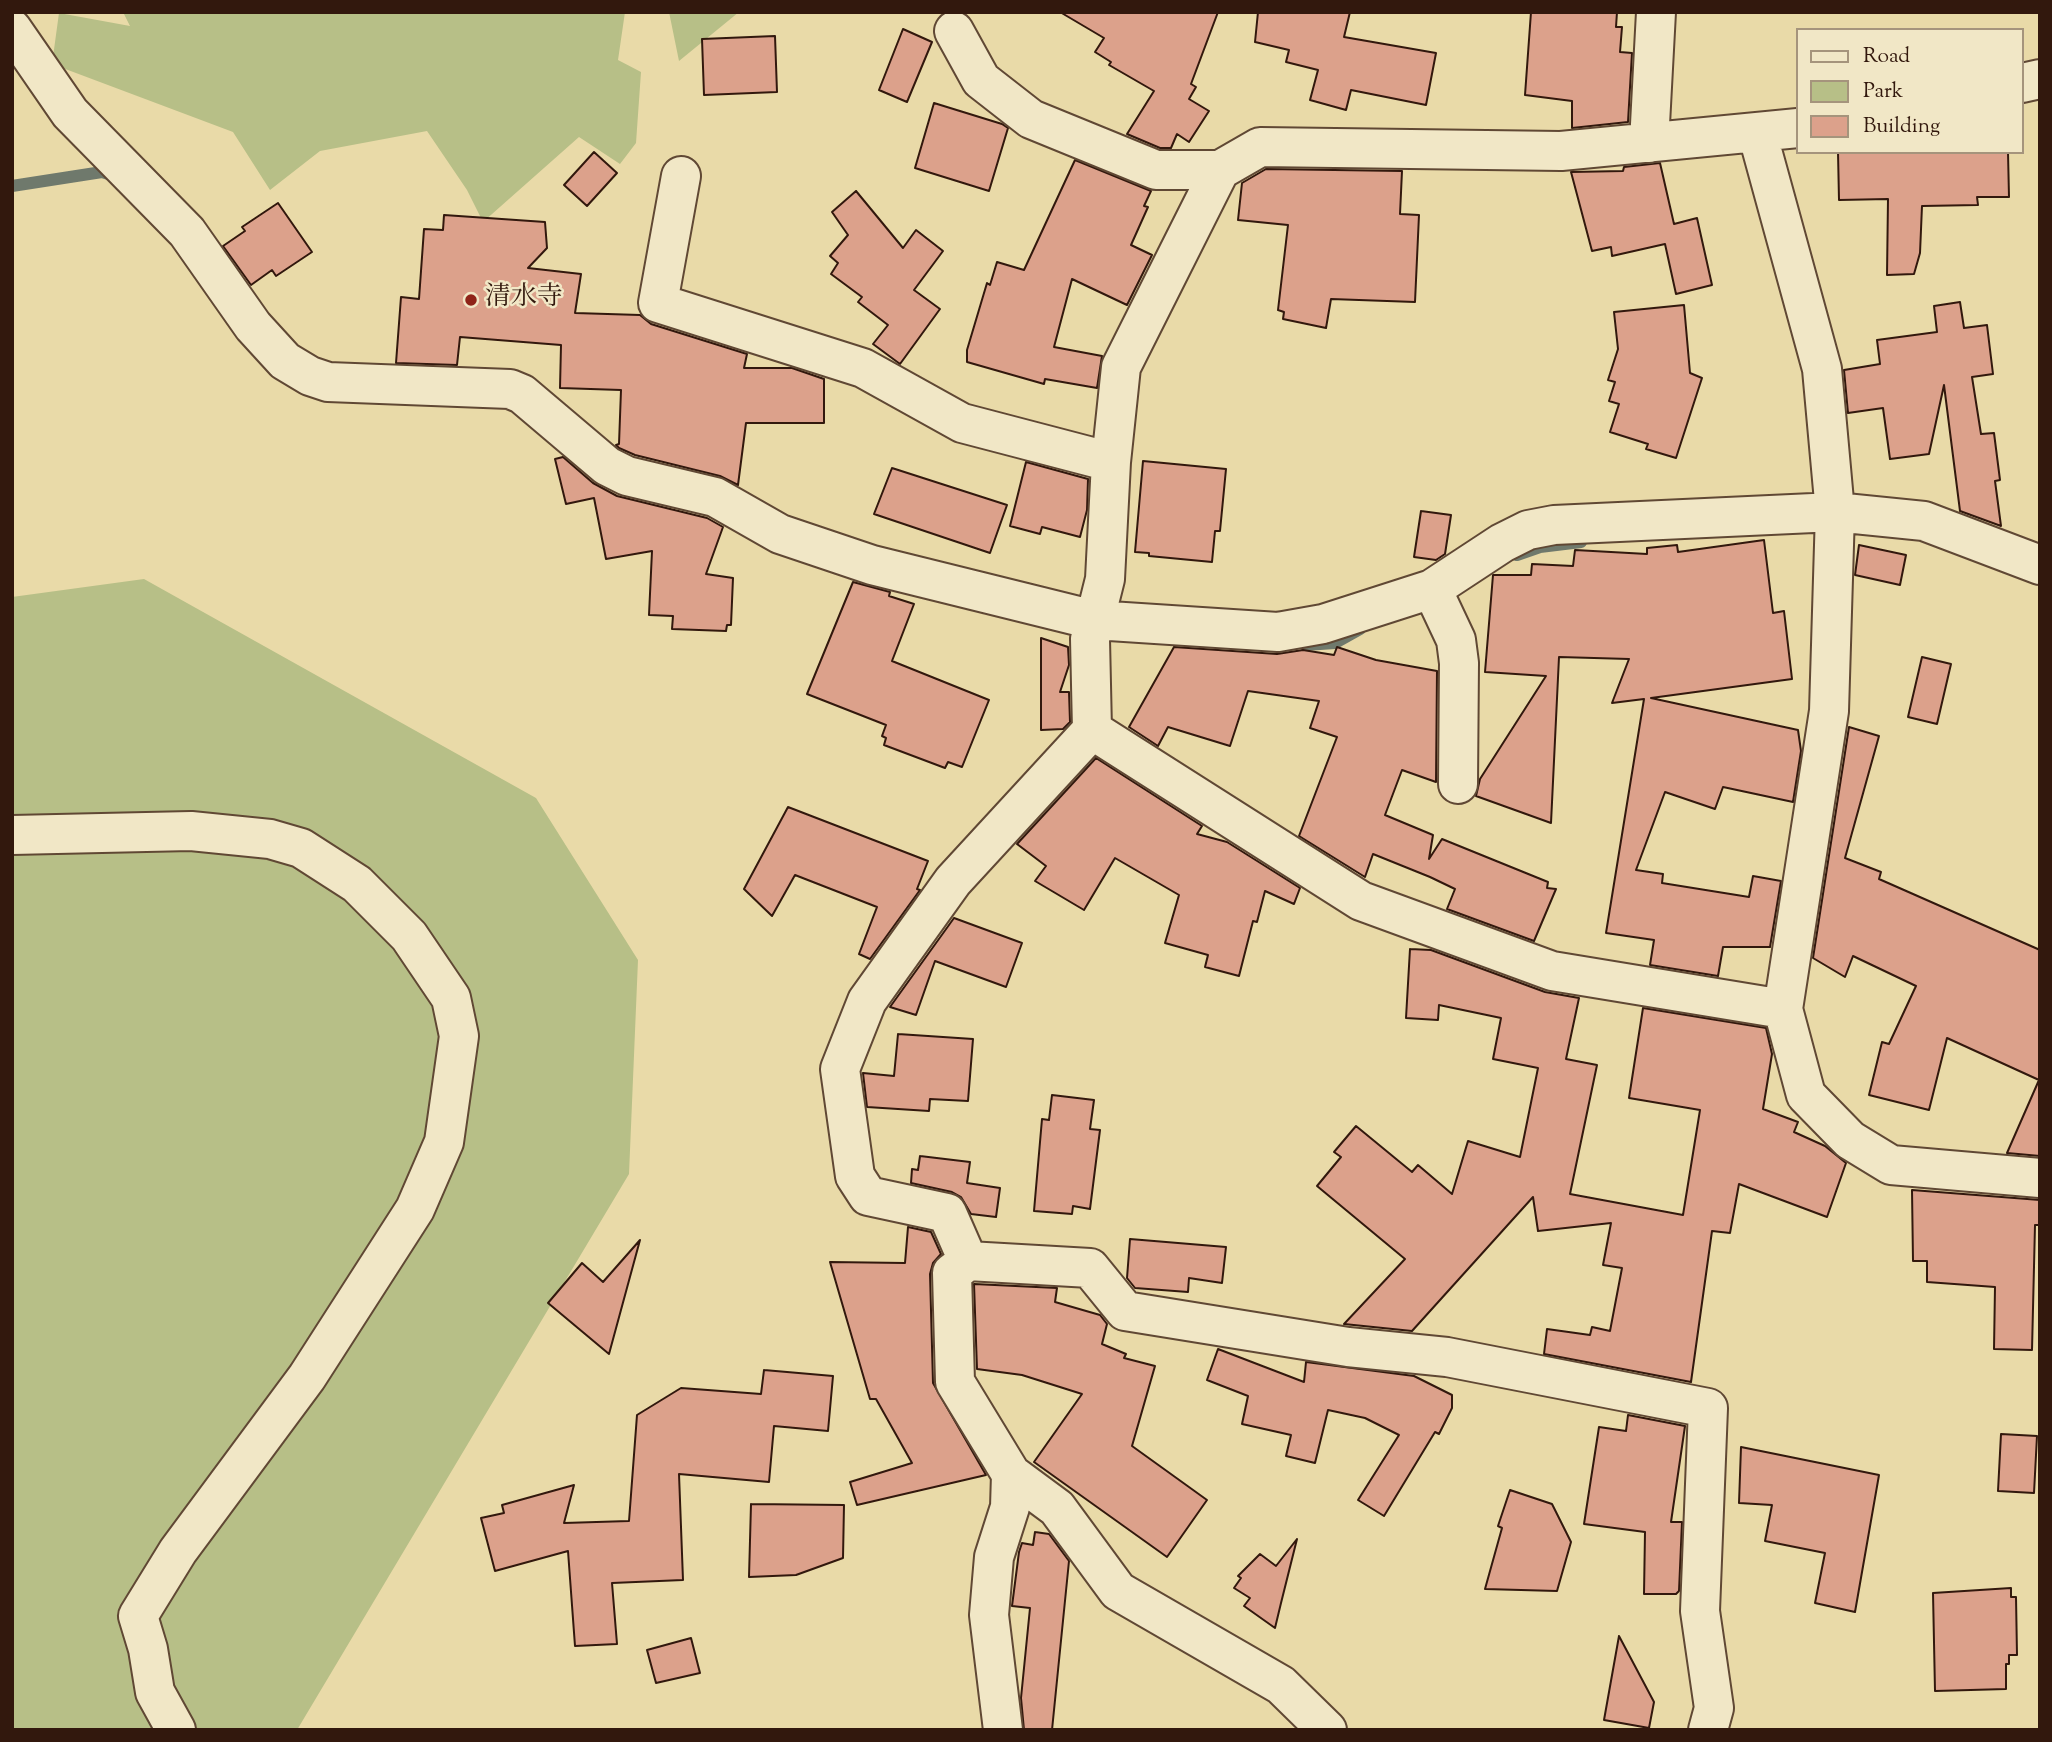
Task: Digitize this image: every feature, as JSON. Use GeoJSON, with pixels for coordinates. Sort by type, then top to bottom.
{"type":"FeatureCollection","features":[{"type":"Feature","properties":{"kind":"street"},"geometry":{"type":"LineString","coordinates":[[1649,143],[1657,12]]}},
{"type":"Feature","properties":{"kind":"street"},"geometry":{"type":"LineString","coordinates":[[12,29],[70,113],[204,253],[266,342],[285,361],[310,376],[328,382],[510,388],[522,394],[607,466],[627,476],[715,497],[780,534],[834,554],[1094,620],[1278,632],[1438,599],[1502,543],[1528,530],[1554,525],[1835,512],[1924,521],[2040,565]]}},
{"type":"Feature","properties":{"kind":"street"},"geometry":{"type":"LineString","coordinates":[[954,31],[981,80],[1031,119],[1156,170],[1220,170],[1260,147],[1561,151],[1797,128]]}},
{"type":"Feature","properties":{"kind":"street"},"geometry":{"type":"LineString","coordinates":[[1757,132],[1822,369],[1835,512],[1829,711],[1783,1009],[1806,1096],[1850,1140],[1892,1165],[2040,1178]]}},
{"type":"Feature","properties":{"kind":"street"},"geometry":{"type":"LineString","coordinates":[[968,1261],[947,1213],[868,1196],[855,1176],[840,1069],[867,1001],[953,881],[1092,730],[1090,639],[1105,579],[1111,462],[1121,367],[1220,170]]}},
{"type":"Feature","properties":{"kind":"street"},"geometry":{"type":"LineString","coordinates":[[681,176],[658,303],[863,368],[962,424],[1111,462]]}},
{"type":"Feature","properties":{"kind":"street"},"geometry":{"type":"LineString","coordinates":[[1438,599],[1456,640],[1459,663],[1458,784]]}},
{"type":"Feature","properties":{"kind":"street"},"geometry":{"type":"LineString","coordinates":[[1092,730],[1361,901],[1552,971],[1783,1009]]}},
{"type":"Feature","properties":{"kind":"street"},"geometry":{"type":"LineString","coordinates":[[12,835],[191,831],[270,839],[301,848],[356,884],[409,936],[451,998],[459,1036],[444,1142],[415,1209],[307,1377],[178,1551],[138,1616],[148,1649],[155,1692],[176,1730]]}},
{"type":"Feature","properties":{"kind":"street"},"geometry":{"type":"LineString","coordinates":[[1327,1730],[1281,1685],[1118,1591],[1057,1508],[1011,1474],[955,1382],[952,1273],[968,1261],[1090,1268],[1125,1311],[1349,1347],[1447,1357],[1708,1408],[1700,1611],[1713,1708],[1708,1730]]}},
{"type":"Feature","properties":{"kind":"street"},"geometry":{"type":"LineString","coordinates":[[1003,1730],[989,1615],[995,1557],[1010,1507],[1011,1474]]}},
{"type":"Feature","properties":{"kind":"green space"},"geometry":{"type":"Polygon","coordinates":[[[123,12],[625,12],[618,60],[641,72],[636,143],[620,164],[579,137],[483,222],[467,190],[427,131],[320,151],[270,190],[233,132],[52,64],[59,13],[130,26],[123,12]]]}},
{"type":"Feature","properties":{"kind":"green space"},"geometry":{"type":"Polygon","coordinates":[[[669,12],[739,12],[679,61],[669,12]]]}},
{"type":"Feature","properties":{"kind":"green space"},"geometry":{"type":"Polygon","coordinates":[[[144,579],[536,798],[638,960],[629,1174],[297,1730],[12,1730],[12,597],[144,579]]]}},
{"type":"Feature","properties":{"kind":"building"},"geometry":{"type":"Polygon","coordinates":[[[1060,12],[1218,12],[1191,84],[1196,87],[1189,99],[1209,111],[1189,142],[1177,134],[1171,148],[1160,148],[1127,134],[1154,91],[1109,65],[1111,62],[1095,52],[1104,38],[1060,12]]]}},
{"type":"Feature","properties":{"kind":"building"},"geometry":{"type":"Polygon","coordinates":[[[1258,12],[1350,12],[1344,37],[1436,53],[1426,105],[1351,90],[1346,110],[1310,100],[1318,70],[1286,62],[1289,50],[1255,42],[1258,12]]]}},
{"type":"Feature","properties":{"kind":"building"},"geometry":{"type":"Polygon","coordinates":[[[1531,12],[1617,12],[1616,27],[1622,27],[1620,52],[1632,53],[1628,122],[1572,128],[1572,101],[1525,95],[1531,12]]]}},
{"type":"Feature","properties":{"kind":"building"},"geometry":{"type":"Polygon","coordinates":[[[903,29],[932,42],[907,102],[879,90],[903,29]]]}},
{"type":"Feature","properties":{"kind":"building"},"geometry":{"type":"Polygon","coordinates":[[[775,36],[777,92],[704,95],[702,39],[775,36]]]}},
{"type":"Feature","properties":{"kind":"building"},"geometry":{"type":"Polygon","coordinates":[[[934,103],[1008,128],[989,191],[915,168],[934,103]]]}},
{"type":"Feature","properties":{"kind":"building"},"geometry":{"type":"Polygon","coordinates":[[[594,152],[617,173],[587,206],[564,185],[594,152]]]}},
{"type":"Feature","properties":{"kind":"building"},"geometry":{"type":"Polygon","coordinates":[[[1838,154],[2008,154],[2009,197],[1977,197],[1978,205],[1922,206],[1920,253],[1914,274],[1887,275],[1888,199],[1839,200],[1838,154]]]}},
{"type":"Feature","properties":{"kind":"building"},"geometry":{"type":"Polygon","coordinates":[[[1075,160],[1151,191],[1144,206],[1148,207],[1131,245],[1152,255],[1127,305],[1072,279],[1054,347],[1102,356],[1097,388],[1045,379],[1044,384],[967,362],[967,350],[987,283],[990,285],[997,262],[1024,270],[1075,160]]]}},
{"type":"Feature","properties":{"kind":"building"},"geometry":{"type":"Polygon","coordinates":[[[1660,163],[1674,224],[1697,218],[1712,285],[1676,294],[1665,244],[1612,256],[1611,247],[1592,251],[1571,172],[1623,171],[1624,167],[1660,163]]]}},
{"type":"Feature","properties":{"kind":"building"},"geometry":{"type":"Polygon","coordinates":[[[1266,169],[1402,171],[1400,214],[1419,215],[1415,302],[1331,299],[1326,328],[1283,319],[1284,312],[1278,310],[1288,225],[1238,220],[1242,183],[1266,169]]]}},
{"type":"Feature","properties":{"kind":"building"},"geometry":{"type":"Polygon","coordinates":[[[856,191],[903,248],[916,230],[943,251],[914,290],[940,309],[900,364],[873,344],[888,325],[858,302],[862,297],[831,274],[838,263],[830,256],[848,235],[832,212],[856,191]]]}},
{"type":"Feature","properties":{"kind":"building"},"geometry":{"type":"Polygon","coordinates":[[[278,203],[312,252],[276,276],[272,270],[251,285],[223,246],[245,231],[242,227],[278,203]]]}},
{"type":"Feature","properties":{"kind":"building"},"geometry":{"type":"Polygon","coordinates":[[[444,215],[545,222],[547,248],[528,268],[581,274],[575,313],[640,315],[651,324],[747,354],[744,368],[792,368],[824,379],[824,423],[746,423],[738,485],[720,476],[635,455],[619,448],[616,445],[619,444],[621,390],[560,388],[561,345],[460,337],[457,365],[396,363],[401,297],[419,299],[424,229],[443,230],[444,215]]]}},
{"type":"Feature","properties":{"kind":"building"},"geometry":{"type":"Polygon","coordinates":[[[1960,302],[1964,328],[1987,325],[1993,374],[1972,377],[1981,434],[1994,433],[2000,480],[1995,481],[2001,526],[1960,511],[1944,385],[1929,454],[1890,459],[1883,408],[1848,413],[1844,370],[1880,364],[1877,340],[1937,332],[1934,306],[1960,302]]]}},
{"type":"Feature","properties":{"kind":"building"},"geometry":{"type":"Polygon","coordinates":[[[1684,305],[1690,373],[1702,378],[1676,458],[1646,449],[1648,444],[1610,432],[1619,404],[1609,401],[1615,382],[1608,380],[1618,349],[1614,312],[1684,305]]]}},
{"type":"Feature","properties":{"kind":"building"},"geometry":{"type":"Polygon","coordinates":[[[563,457],[593,483],[617,496],[707,518],[723,527],[706,574],[733,578],[731,625],[727,625],[726,631],[672,629],[673,616],[649,615],[652,551],[606,559],[594,498],[566,504],[555,459],[563,457]]]}},
{"type":"Feature","properties":{"kind":"building"},"geometry":{"type":"Polygon","coordinates":[[[1143,461],[1226,469],[1220,531],[1215,531],[1212,562],[1149,556],[1149,553],[1135,552],[1143,461]]]}},
{"type":"Feature","properties":{"kind":"building"},"geometry":{"type":"Polygon","coordinates":[[[1026,462],[1088,479],[1087,510],[1080,537],[1042,527],[1040,534],[1010,526],[1026,462]]]}},
{"type":"Feature","properties":{"kind":"building"},"geometry":{"type":"Polygon","coordinates":[[[892,468],[1007,505],[990,553],[874,514],[892,468]]]}},
{"type":"Feature","properties":{"kind":"building"},"geometry":{"type":"Polygon","coordinates":[[[1421,511],[1451,515],[1445,554],[1436,560],[1414,557],[1421,511]]]}},
{"type":"Feature","properties":{"kind":"building"},"geometry":{"type":"Polygon","coordinates":[[[1764,540],[1773,613],[1784,611],[1792,679],[1651,698],[1798,730],[1801,751],[1793,802],[1723,787],[1715,809],[1665,792],[1636,870],[1663,874],[1662,883],[1749,897],[1753,876],[1781,881],[1770,947],[1723,947],[1718,976],[1650,965],[1654,940],[1606,933],[1644,699],[1612,703],[1629,659],[1559,657],[1551,823],[1476,796],[1480,779],[1546,676],[1485,672],[1493,575],[1531,575],[1532,564],[1573,566],[1575,550],[1647,554],[1647,548],[1677,545],[1678,552],[1764,540]]]}},
{"type":"Feature","properties":{"kind":"building"},"geometry":{"type":"Polygon","coordinates":[[[1859,545],[1906,555],[1900,585],[1855,575],[1859,545]]]}},
{"type":"Feature","properties":{"kind":"building"},"geometry":{"type":"Polygon","coordinates":[[[853,582],[890,592],[889,596],[914,604],[892,661],[989,700],[962,767],[948,762],[945,768],[884,745],[886,738],[882,736],[886,725],[807,694],[853,582]]]}},
{"type":"Feature","properties":{"kind":"building"},"geometry":{"type":"Polygon","coordinates":[[[1041,638],[1068,647],[1069,665],[1060,692],[1069,692],[1070,722],[1063,729],[1041,730],[1041,638]]]}},
{"type":"Feature","properties":{"kind":"building"},"geometry":{"type":"Polygon","coordinates":[[[1174,647],[1277,654],[1303,650],[1334,655],[1337,647],[1376,660],[1437,671],[1436,782],[1402,770],[1385,815],[1433,835],[1429,859],[1442,839],[1548,882],[1547,888],[1556,889],[1534,941],[1447,909],[1455,889],[1430,877],[1373,854],[1365,877],[1299,836],[1337,737],[1310,728],[1319,701],[1248,691],[1230,746],[1168,727],[1158,746],[1129,727],[1174,647]]]}},
{"type":"Feature","properties":{"kind":"building"},"geometry":{"type":"Polygon","coordinates":[[[1922,657],[1951,664],[1937,724],[1908,717],[1922,657]]]}},
{"type":"Feature","properties":{"kind":"building"},"geometry":{"type":"Polygon","coordinates":[[[1849,727],[1879,736],[1845,858],[1881,872],[1879,879],[2040,950],[2040,1156],[2007,1153],[2039,1080],[1947,1038],[1929,1110],[1869,1095],[1882,1042],[1889,1044],[1916,986],[1853,956],[1845,977],[1813,958],[1849,727]]]}},
{"type":"Feature","properties":{"kind":"building"},"geometry":{"type":"Polygon","coordinates":[[[1096,758],[1202,826],[1197,834],[1227,842],[1300,888],[1294,904],[1265,891],[1257,922],[1253,921],[1239,976],[1205,967],[1208,955],[1165,943],[1179,895],[1115,858],[1084,910],[1035,881],[1046,866],[1017,844],[1096,758]]]}},
{"type":"Feature","properties":{"kind":"building"},"geometry":{"type":"Polygon","coordinates":[[[788,807],[928,861],[917,889],[920,890],[870,959],[859,954],[877,907],[795,875],[772,916],[744,889],[788,807]]]}},
{"type":"Feature","properties":{"kind":"building"},"geometry":{"type":"Polygon","coordinates":[[[954,918],[1022,943],[1006,987],[935,961],[916,1015],[890,1007],[954,918]]]}},
{"type":"Feature","properties":{"kind":"building"},"geometry":{"type":"Polygon","coordinates":[[[1410,949],[1431,950],[1545,992],[1579,998],[1566,1059],[1597,1065],[1570,1194],[1683,1215],[1700,1110],[1629,1098],[1643,1008],[1766,1028],[1772,1054],[1763,1109],[1798,1122],[1794,1132],[1825,1146],[1846,1163],[1827,1217],[1739,1184],[1730,1233],[1712,1231],[1691,1382],[1544,1354],[1547,1329],[1590,1335],[1592,1327],[1610,1331],[1622,1268],[1603,1265],[1611,1223],[1538,1231],[1533,1197],[1412,1331],[1344,1324],[1405,1259],[1317,1186],[1341,1157],[1334,1152],[1356,1126],[1412,1172],[1418,1165],[1452,1194],[1468,1141],[1520,1157],[1538,1068],[1493,1059],[1501,1018],[1439,1005],[1438,1020],[1406,1018],[1410,949]]]}},
{"type":"Feature","properties":{"kind":"building"},"geometry":{"type":"Polygon","coordinates":[[[898,1034],[973,1039],[968,1101],[930,1099],[929,1111],[867,1107],[863,1073],[894,1076],[898,1034]]]}},
{"type":"Feature","properties":{"kind":"building"},"geometry":{"type":"Polygon","coordinates":[[[1052,1095],[1094,1100],[1090,1129],[1100,1130],[1090,1209],[1073,1206],[1072,1214],[1034,1211],[1042,1119],[1049,1120],[1052,1095]]]}},
{"type":"Feature","properties":{"kind":"building"},"geometry":{"type":"Polygon","coordinates":[[[920,1156],[970,1162],[967,1183],[1000,1188],[996,1217],[971,1214],[961,1197],[952,1192],[911,1183],[912,1169],[918,1170],[920,1156]]]}},
{"type":"Feature","properties":{"kind":"building"},"geometry":{"type":"Polygon","coordinates":[[[1912,1190],[2040,1200],[2040,1225],[2035,1225],[2032,1350],[1994,1349],[1995,1287],[1927,1282],[1927,1261],[1913,1261],[1912,1190]]]}},
{"type":"Feature","properties":{"kind":"building"},"geometry":{"type":"Polygon","coordinates":[[[908,1227],[931,1232],[941,1254],[933,1263],[930,1274],[933,1383],[986,1475],[857,1505],[850,1482],[912,1463],[876,1399],[870,1399],[830,1262],[905,1263],[908,1227]]]}},
{"type":"Feature","properties":{"kind":"building"},"geometry":{"type":"Polygon","coordinates":[[[1130,1239],[1226,1247],[1222,1283],[1189,1278],[1188,1292],[1135,1288],[1127,1278],[1130,1239]]]}},
{"type":"Feature","properties":{"kind":"building"},"geometry":{"type":"Polygon","coordinates":[[[640,1240],[609,1354],[548,1303],[582,1263],[603,1282],[640,1240]]]}},
{"type":"Feature","properties":{"kind":"building"},"geometry":{"type":"Polygon","coordinates":[[[974,1284],[1057,1288],[1055,1302],[1100,1315],[1107,1324],[1102,1344],[1126,1354],[1124,1358],[1155,1366],[1132,1446],[1207,1500],[1167,1557],[1034,1462],[1082,1394],[1022,1375],[977,1369],[974,1284]]]}},
{"type":"Feature","properties":{"kind":"building"},"geometry":{"type":"Polygon","coordinates":[[[1218,1349],[1304,1382],[1306,1362],[1414,1376],[1452,1395],[1452,1408],[1439,1434],[1435,1432],[1384,1516],[1358,1500],[1399,1435],[1365,1418],[1328,1410],[1315,1463],[1286,1456],[1291,1435],[1242,1424],[1248,1396],[1207,1380],[1218,1349]]]}},
{"type":"Feature","properties":{"kind":"building"},"geometry":{"type":"Polygon","coordinates":[[[764,1370],[833,1376],[828,1431],[774,1426],[769,1482],[679,1474],[683,1580],[612,1583],[617,1644],[575,1646],[568,1551],[495,1571],[481,1518],[504,1513],[502,1505],[574,1485],[564,1523],[629,1521],[637,1415],[681,1388],[761,1394],[764,1370]]]}},
{"type":"Feature","properties":{"kind":"building"},"geometry":{"type":"Polygon","coordinates":[[[1628,1415],[1685,1426],[1671,1522],[1682,1522],[1679,1591],[1676,1594],[1644,1594],[1645,1532],[1584,1524],[1599,1427],[1626,1431],[1628,1415]]]}},
{"type":"Feature","properties":{"kind":"building"},"geometry":{"type":"Polygon","coordinates":[[[2001,1434],[2037,1436],[2034,1493],[1998,1491],[2001,1434]]]}},
{"type":"Feature","properties":{"kind":"building"},"geometry":{"type":"Polygon","coordinates":[[[1741,1447],[1879,1475],[1855,1612],[1815,1603],[1825,1553],[1765,1541],[1772,1505],[1739,1503],[1741,1447]]]}},
{"type":"Feature","properties":{"kind":"building"},"geometry":{"type":"Polygon","coordinates":[[[1510,1490],[1552,1504],[1571,1542],[1557,1591],[1485,1589],[1502,1528],[1498,1526],[1510,1490]]]}},
{"type":"Feature","properties":{"kind":"building"},"geometry":{"type":"Polygon","coordinates":[[[751,1504],[844,1505],[843,1558],[796,1575],[749,1577],[751,1504]]]}},
{"type":"Feature","properties":{"kind":"building"},"geometry":{"type":"Polygon","coordinates":[[[1035,1532],[1049,1534],[1069,1561],[1052,1730],[1024,1730],[1021,1698],[1030,1608],[1012,1606],[1019,1552],[1022,1543],[1033,1545],[1035,1532]]]}},
{"type":"Feature","properties":{"kind":"building"},"geometry":{"type":"Polygon","coordinates":[[[1297,1539],[1275,1628],[1244,1606],[1250,1598],[1234,1588],[1241,1578],[1238,1576],[1260,1554],[1276,1566],[1297,1539]]]}},
{"type":"Feature","properties":{"kind":"building"},"geometry":{"type":"Polygon","coordinates":[[[2011,1588],[2011,1597],[2016,1597],[2017,1655],[2009,1655],[2009,1664],[2006,1664],[2006,1689],[1935,1691],[1933,1593],[2011,1588]]]}},
{"type":"Feature","properties":{"kind":"building"},"geometry":{"type":"Polygon","coordinates":[[[1619,1636],[1654,1702],[1649,1728],[1604,1720],[1619,1636]]]}},
{"type":"Feature","properties":{"kind":"building"},"geometry":{"type":"Polygon","coordinates":[[[691,1638],[700,1673],[656,1683],[647,1650],[691,1638]]]}},
{"type":"Feature","properties":{"kind":"waterway"},"geometry":{"type":"LineString","coordinates":[[12,186],[102,172],[115,176]]}},
{"type":"Feature","properties":{"kind":"waterway"},"geometry":{"type":"LineString","coordinates":[[1517,555],[1540,547],[1581,542]]}},
{"type":"Feature","properties":{"kind":"waterway"},"geometry":{"type":"LineString","coordinates":[[1305,645],[1335,643],[1360,629]]}},
{"type":"Feature","properties":{"kind":"place","name":"清水寺"},"geometry":{"type":"Point","coordinates":[471,300]}}]}
